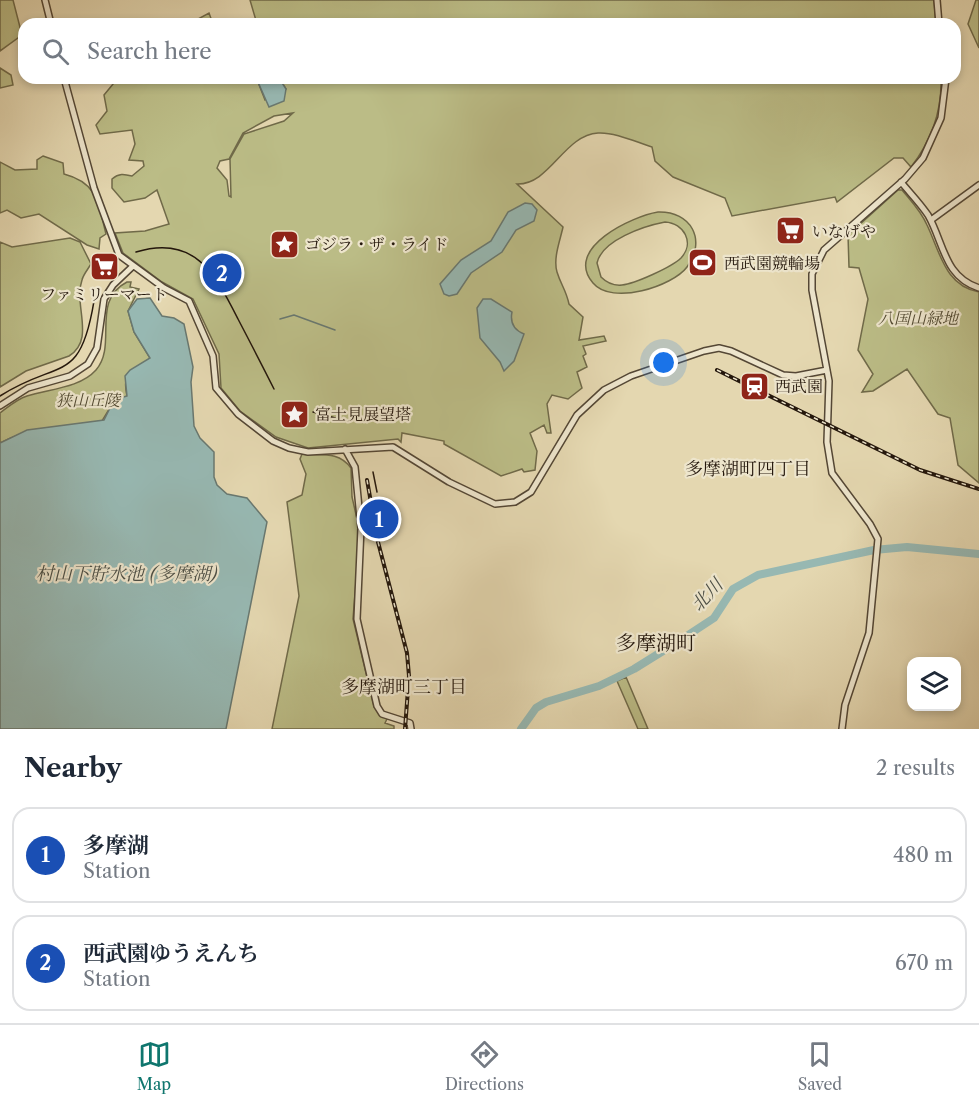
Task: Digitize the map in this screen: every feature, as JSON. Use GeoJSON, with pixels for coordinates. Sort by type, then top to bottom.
{"type":"FeatureCollection","features":[{"type":"Feature","properties":{"kind":"street"},"geometry":{"type":"LineString","coordinates":[[45,0],[50,18]]}},
{"type":"Feature","properties":{"kind":"street"},"geometry":{"type":"LineString","coordinates":[[937,0],[938,18]]}},
{"type":"Feature","properties":{"kind":"street"},"geometry":{"type":"LineString","coordinates":[[65,84],[94,188],[119,255],[192,304],[214,360],[216,388],[238,414],[273,441],[289,448],[308,452],[385,446],[396,449],[449,482],[486,501],[510,504],[524,498],[535,486],[581,411],[610,386],[631,376],[719,348],[731,351],[783,375],[827,370]]}},
{"type":"Feature","properties":{"kind":"street"},"geometry":{"type":"LineString","coordinates":[[842,729],[845,705],[869,633],[877,550],[874,530],[832,473],[827,442],[830,389],[812,290],[813,270],[824,250],[901,183],[923,158],[937,131],[943,110],[945,84]]}},
{"type":"Feature","properties":{"kind":"street"},"geometry":{"type":"LineString","coordinates":[[901,183],[931,220],[952,271],[964,282],[979,288]]}},
{"type":"Feature","properties":{"kind":"street"},"geometry":{"type":"LineString","coordinates":[[931,220],[979,185]]}},
{"type":"Feature","properties":{"kind":"street"},"geometry":{"type":"LineString","coordinates":[[0,406],[28,388],[70,376],[88,364],[97,348],[104,299],[113,285],[133,266]]}},
{"type":"Feature","properties":{"kind":"street"},"geometry":{"type":"LineString","coordinates":[[345,449],[354,465],[362,528],[357,619],[375,697],[382,714],[410,723],[411,729]]}},
{"type":"Feature","properties":{"kind":"green space"},"geometry":{"type":"Polygon","coordinates":[[[0,0],[13,0],[18,19],[18,38],[0,51],[0,0]]]}},
{"type":"Feature","properties":{"kind":"green space"},"geometry":{"type":"Polygon","coordinates":[[[250,0],[934,0],[936,18],[255,18],[250,0]]]}},
{"type":"Feature","properties":{"kind":"green space"},"geometry":{"type":"Polygon","coordinates":[[[976,0],[979,0],[979,48],[968,24],[976,0]]]}},
{"type":"Feature","properties":{"kind":"green space"},"geometry":{"type":"Polygon","coordinates":[[[209,13],[211,18],[200,18],[209,13]]]}},
{"type":"Feature","properties":{"kind":"green space"},"geometry":{"type":"Polygon","coordinates":[[[0,68],[11,75],[13,85],[0,88],[0,68]]]}},
{"type":"Feature","properties":{"kind":"green space"},"geometry":{"type":"Polygon","coordinates":[[[113,84],[259,84],[265,100],[286,89],[283,84],[941,84],[940,102],[934,125],[925,146],[911,167],[903,158],[894,158],[837,202],[835,197],[732,216],[725,198],[673,177],[655,161],[652,147],[605,133],[586,136],[566,150],[539,177],[517,184],[563,227],[557,250],[556,267],[569,304],[583,317],[579,340],[604,336],[606,341],[583,346],[586,354],[583,356],[587,367],[577,372],[582,388],[568,399],[552,395],[547,404],[551,433],[547,433],[544,425],[530,433],[537,451],[535,470],[524,472],[522,469],[501,476],[444,444],[444,441],[402,433],[401,442],[398,439],[308,448],[276,437],[240,411],[221,388],[219,354],[193,299],[162,282],[123,253],[115,233],[145,231],[169,224],[157,190],[145,198],[124,202],[112,188],[112,179],[122,174],[132,176],[144,166],[143,161],[129,160],[135,144],[132,130],[100,134],[96,125],[107,111],[104,95],[113,84]],[[293,113],[274,116],[243,133],[229,159],[220,161],[217,168],[227,180],[231,197],[230,159],[244,134],[284,121],[293,113]]]}},
{"type":"Feature","properties":{"kind":"green space"},"geometry":{"type":"Polygon","coordinates":[[[43,156],[63,163],[64,174],[84,183],[95,196],[106,234],[100,238],[99,249],[87,245],[39,214],[21,218],[7,210],[0,213],[0,162],[15,170],[37,169],[37,160],[43,156]]]}},
{"type":"Feature","properties":{"kind":"green space","name":"八国山緑地"},"geometry":{"type":"Polygon","coordinates":[[[898,190],[902,190],[922,215],[951,275],[958,283],[979,292],[979,483],[958,465],[950,418],[938,414],[907,369],[873,391],[862,392],[873,374],[858,350],[868,299],[859,268],[849,267],[848,235],[898,190]]]}},
{"type":"Feature","properties":{"kind":"green space"},"geometry":{"type":"Polygon","coordinates":[[[658,212],[670,213],[687,222],[695,237],[696,247],[687,267],[669,281],[642,291],[614,293],[602,290],[593,283],[586,270],[587,258],[594,246],[619,227],[658,212]],[[665,222],[646,227],[625,235],[607,247],[597,263],[601,277],[613,284],[628,284],[676,262],[685,252],[687,240],[682,230],[672,223],[665,222]]]}},
{"type":"Feature","properties":{"kind":"green space"},"geometry":{"type":"Polygon","coordinates":[[[70,238],[80,242],[91,264],[83,278],[80,290],[83,331],[77,349],[69,356],[26,371],[0,387],[0,242],[12,247],[70,238]]]}},
{"type":"Feature","properties":{"kind":"green space","name":"狭山丘陵"},"geometry":{"type":"Polygon","coordinates":[[[127,282],[131,282],[130,287],[139,289],[128,311],[134,332],[150,358],[127,376],[127,396],[111,406],[102,421],[37,430],[0,443],[0,413],[6,408],[23,397],[82,381],[96,370],[105,348],[110,300],[116,290],[127,282]]]}},
{"type":"Feature","properties":{"kind":"green space"},"geometry":{"type":"Polygon","coordinates":[[[302,454],[335,456],[351,468],[352,497],[360,532],[353,619],[374,706],[387,719],[385,723],[394,726],[394,729],[272,729],[299,596],[287,502],[302,495],[306,474],[300,459],[302,454]]]}},
{"type":"Feature","properties":{"kind":"green space"},"geometry":{"type":"Polygon","coordinates":[[[626,677],[648,729],[638,729],[617,681],[626,677]]]}},
{"type":"Feature","properties":{"kind":"water"},"geometry":{"type":"Polygon","coordinates":[[[259,84],[283,84],[286,89],[284,101],[269,107],[259,84]]]}},
{"type":"Feature","properties":{"kind":"water"},"geometry":{"type":"Polygon","coordinates":[[[525,203],[532,204],[537,210],[534,221],[516,230],[502,252],[471,273],[457,294],[449,296],[444,294],[440,284],[461,260],[491,241],[508,212],[525,203]]]}},
{"type":"Feature","properties":{"kind":"water","name":"村山下貯水池 (多摩湖)"},"geometry":{"type":"Polygon","coordinates":[[[150,298],[162,316],[174,318],[184,324],[193,367],[191,382],[194,426],[200,438],[214,452],[214,477],[217,485],[227,494],[247,498],[267,522],[226,729],[0,729],[0,443],[27,430],[104,420],[114,400],[127,396],[125,376],[130,370],[150,358],[134,332],[128,311],[137,299],[150,298]]]}},
{"type":"Feature","properties":{"kind":"water"},"geometry":{"type":"Polygon","coordinates":[[[483,299],[491,299],[512,312],[514,325],[524,334],[514,361],[504,371],[500,362],[480,338],[477,308],[483,299]]]}},
{"type":"Feature","properties":{"kind":"waterway"},"geometry":{"type":"LineString","coordinates":[[280,319],[294,315],[335,330]]}},
{"type":"Feature","properties":{"kind":"waterway","name":"北川"},"geometry":{"type":"LineString","coordinates":[[521,729],[536,708],[546,702],[599,686],[634,669],[679,641],[714,618],[733,589],[758,575],[874,550],[907,547],[979,554]]}},
{"type":"Feature","properties":{"kind":"tram line"},"geometry":{"type":"LineString","coordinates":[[136,252],[156,248],[174,249],[188,253],[201,262],[221,287],[274,389]]}},
{"type":"Feature","properties":{"kind":"tram line"},"geometry":{"type":"LineString","coordinates":[[0,396],[20,384],[64,366],[74,358],[82,346],[94,301]]}},
{"type":"Feature","properties":{"kind":"tram line"},"geometry":{"type":"LineString","coordinates":[[313,412],[339,419]]}},
{"type":"Feature","properties":{"kind":"tram line"},"geometry":{"type":"LineString","coordinates":[[373,472],[377,492]]}},
{"type":"Feature","properties":{"kind":"railway"},"geometry":{"type":"LineString","coordinates":[[717,370],[920,470],[979,489]]}},
{"type":"Feature","properties":{"kind":"railway"},"geometry":{"type":"LineString","coordinates":[[367,480],[378,542],[407,653],[409,676],[405,729]]}},
{"type":"Feature","properties":{"kind":"place","name":"いなげや"},"geometry":{"type":"Point","coordinates":[791,231]}},
{"type":"Feature","properties":{"kind":"place","name":"ゴジラ・ザ・ライド"},"geometry":{"type":"Point","coordinates":[284,244]}},
{"type":"Feature","properties":{"kind":"place","name":"西武園競輪場"},"geometry":{"type":"Point","coordinates":[703,263]}},
{"type":"Feature","properties":{"kind":"place","name":"ファミリーマート"},"geometry":{"type":"Point","coordinates":[104,266]}},
{"type":"Feature","properties":{"kind":"place","name":"西武園ゆうえんち"},"geometry":{"type":"Point","coordinates":[222,273]}},
{"type":"Feature","properties":{"kind":"place","name":"西武園"},"geometry":{"type":"Point","coordinates":[754,386]}},
{"type":"Feature","properties":{"kind":"place","name":"富士見展望塔"},"geometry":{"type":"Point","coordinates":[294,414]}},
{"type":"Feature","properties":{"kind":"place","name":"多摩湖"},"geometry":{"type":"Point","coordinates":[379,519]}},
{"type":"Feature","properties":{"kind":"district","name":"多摩湖町四丁目"},"geometry":{"type":"Point","coordinates":[748,469]}},
{"type":"Feature","properties":{"kind":"district","name":"多摩湖町"},"geometry":{"type":"Point","coordinates":[656,643]}},
{"type":"Feature","properties":{"kind":"district","name":"多摩湖町三丁目"},"geometry":{"type":"Point","coordinates":[404,687]}}]}
